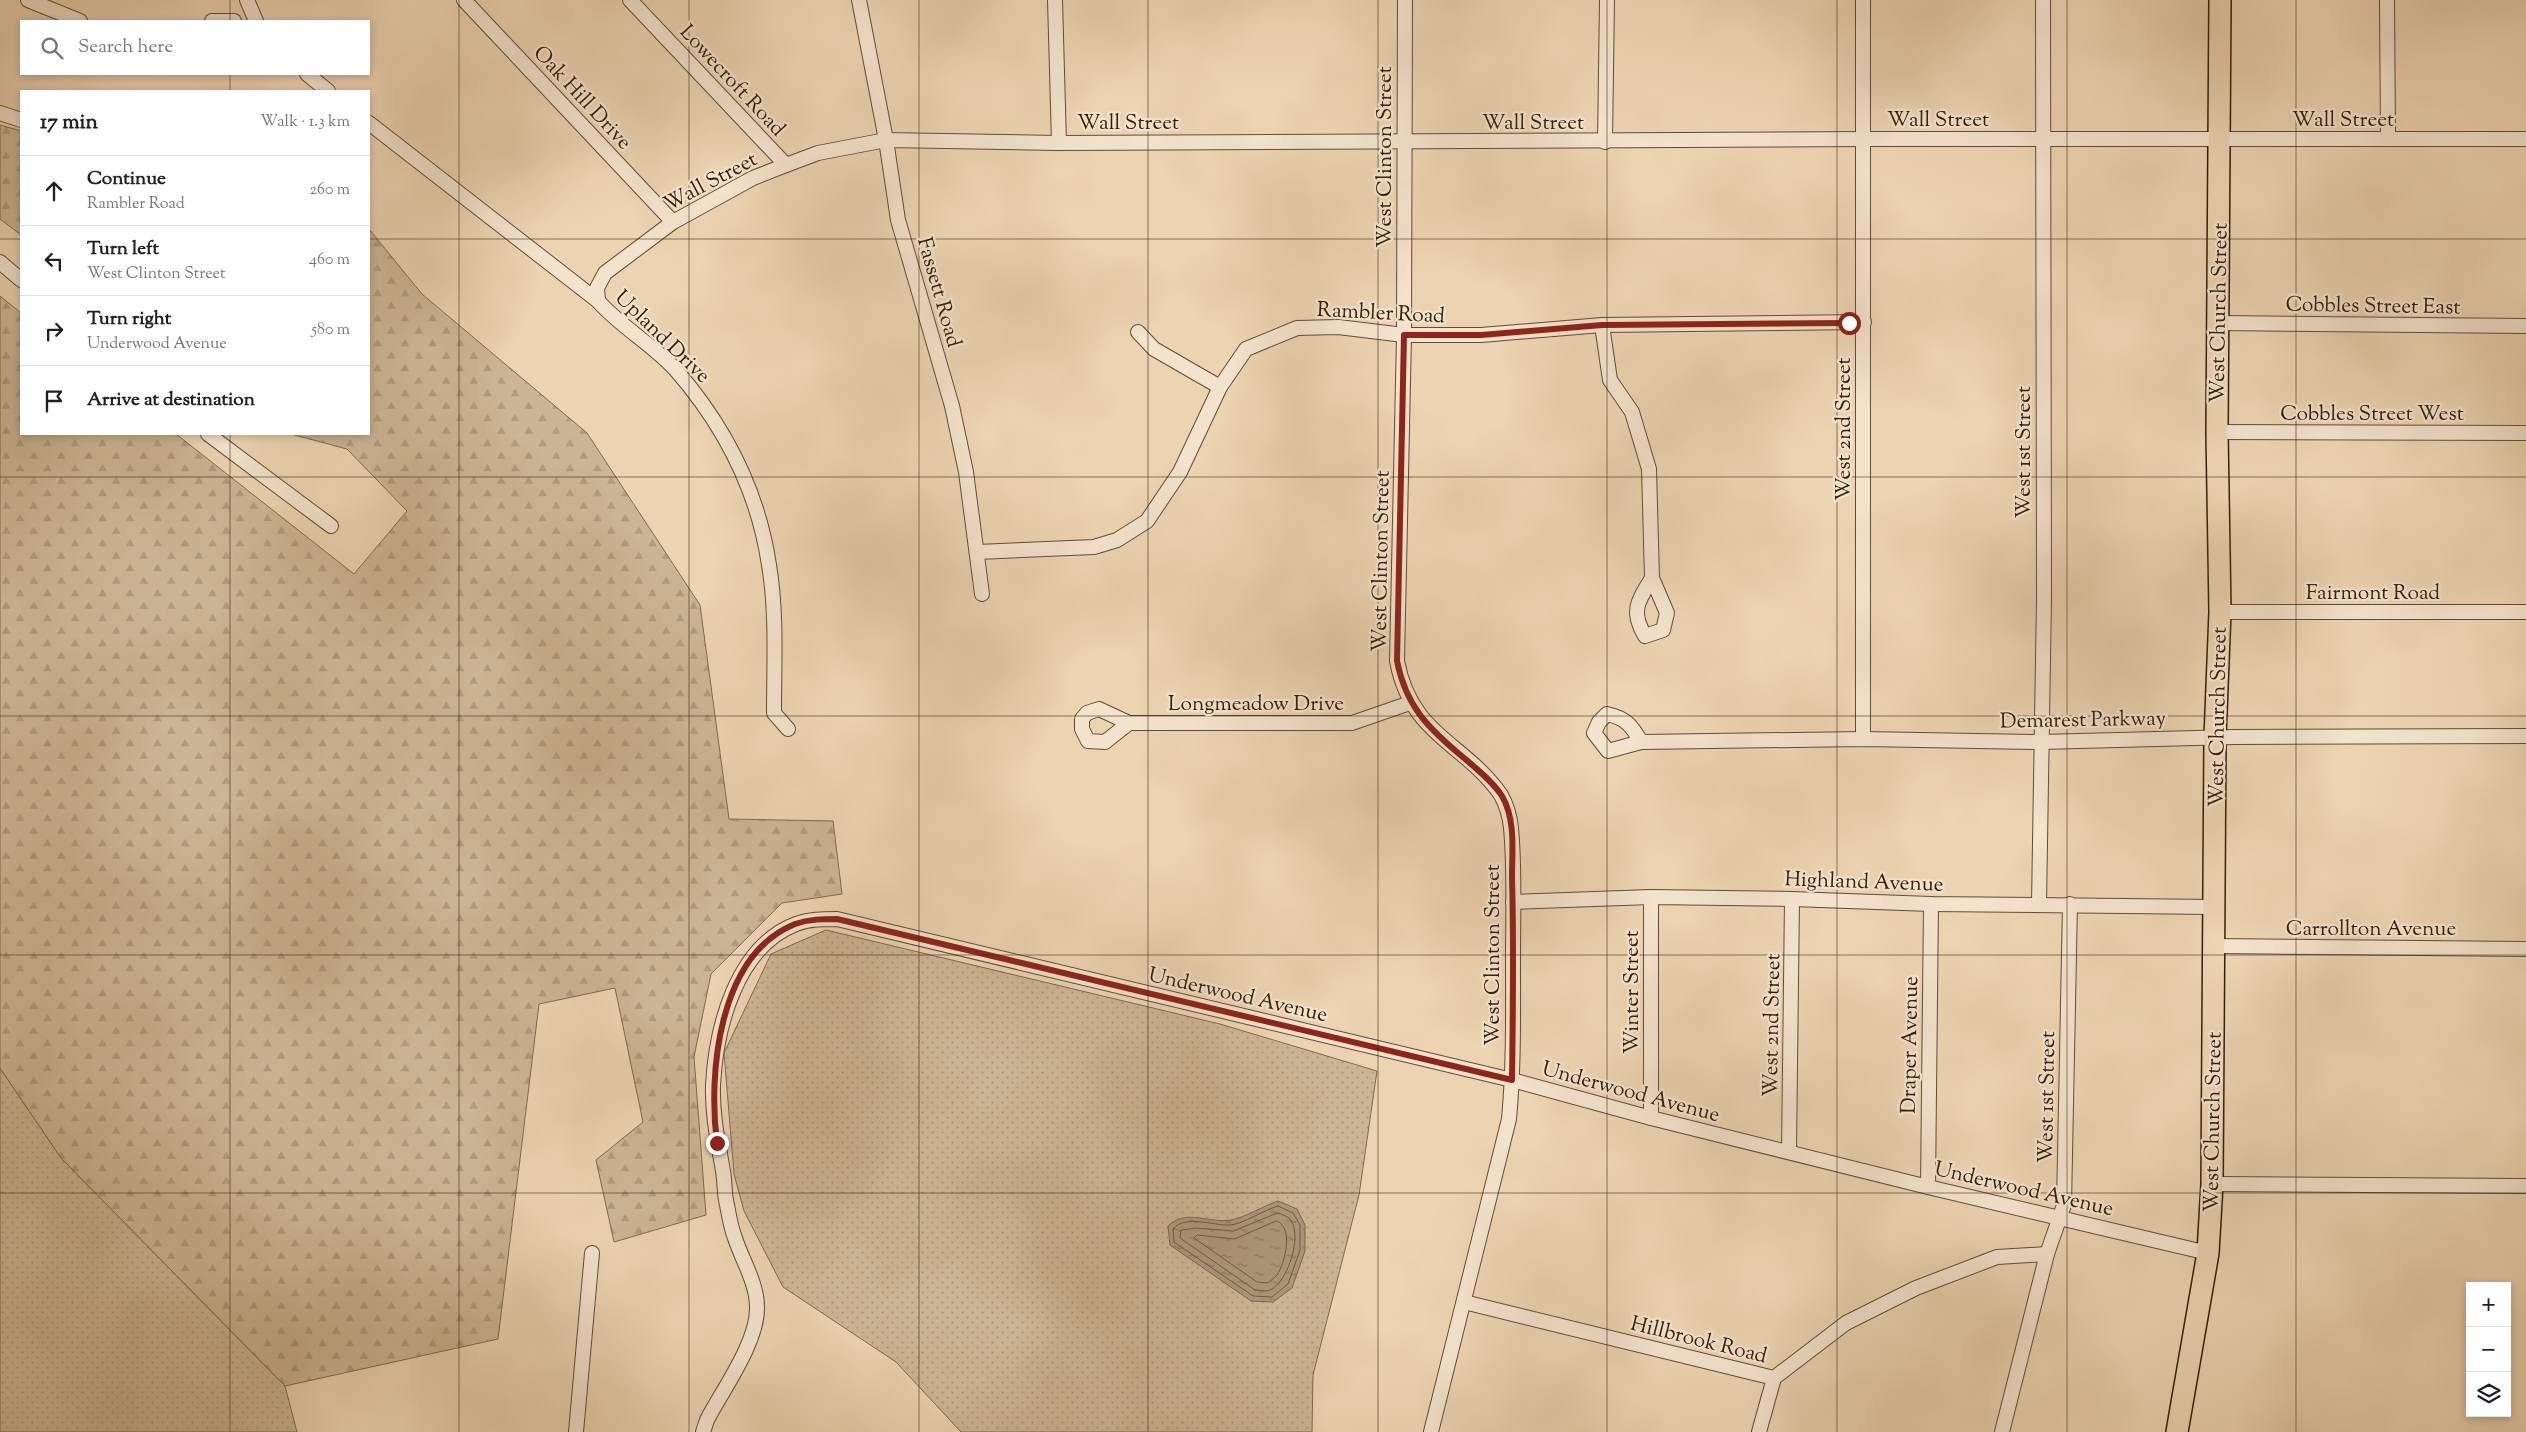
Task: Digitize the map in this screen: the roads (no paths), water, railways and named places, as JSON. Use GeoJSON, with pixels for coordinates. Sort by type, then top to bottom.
{"type":"FeatureCollection","features":[{"type":"Feature","properties":{"kind":"main road","name":"West Church Street"},"geometry":{"type":"LineString","coordinates":[[2177,1432],[2208,1253],[2212,1184],[2215,738],[2220,612],[2217,432],[2220,0]]}},
{"type":"Feature","properties":{"kind":"street"},"geometry":{"type":"LineString","coordinates":[[28,0],[78,20]]}},
{"type":"Feature","properties":{"kind":"street"},"geometry":{"type":"LineString","coordinates":[[247,0],[256,20]]}},
{"type":"Feature","properties":{"kind":"street","name":"Oak Hill Drive"},"geometry":{"type":"LineString","coordinates":[[464,0],[673,222]]}},
{"type":"Feature","properties":{"kind":"street","name":"Lowecroft Road"},"geometry":{"type":"LineString","coordinates":[[630,0],[786,165]]}},
{"type":"Feature","properties":{"kind":"street","name":"Fassett Road"},"geometry":{"type":"LineString","coordinates":[[859,0],[886,140],[898,220],[952,406],[966,472],[982,594]]}},
{"type":"Feature","properties":{"kind":"street"},"geometry":{"type":"LineString","coordinates":[[1055,0],[1059,142]]}},
{"type":"Feature","properties":{"kind":"street","name":"West Clinton Street"},"geometry":{"type":"LineString","coordinates":[[1405,0],[1403,142],[1404,335],[1397,661],[1401,683],[1410,703],[1440,738],[1480,772],[1502,796],[1511,829],[1513,902],[1512,1080],[1508,1119],[1431,1432]]}},
{"type":"Feature","properties":{"kind":"street"},"geometry":{"type":"LineString","coordinates":[[1605,142],[1607,0]]}},
{"type":"Feature","properties":{"kind":"street","name":"West 2nd Street"},"geometry":{"type":"LineString","coordinates":[[1863,0],[1863,738]]}},
{"type":"Feature","properties":{"kind":"street","name":"West 1st Street"},"geometry":{"type":"LineString","coordinates":[[2039,904],[2040,742],[2044,598],[2043,0]]}},
{"type":"Feature","properties":{"kind":"street"},"geometry":{"type":"LineString","coordinates":[[2387,0],[2388,139]]}},
{"type":"Feature","properties":{"kind":"street"},"geometry":{"type":"LineString","coordinates":[[308,75],[326,90]]}},
{"type":"Feature","properties":{"kind":"street"},"geometry":{"type":"LineString","coordinates":[[0,113],[20,120]]}},
{"type":"Feature","properties":{"kind":"street","name":"Upland Drive"},"geometry":{"type":"LineString","coordinates":[[370,124],[598,301],[614,319],[645,342],[685,381],[718,426],[737,459],[754,502],[770,565],[773,602],[774,713],[788,729]]}},
{"type":"Feature","properties":{"kind":"street","name":"Wall Street"},"geometry":{"type":"LineString","coordinates":[[598,301],[597,288],[605,272],[673,222],[754,178],[818,152],[886,140],[1059,142],[1605,142],[1864,139],[2526,139]]}},
{"type":"Feature","properties":{"kind":"street"},"geometry":{"type":"LineString","coordinates":[[0,262],[20,279]]}},
{"type":"Feature","properties":{"kind":"street","name":"Rambler Road"},"geometry":{"type":"LineString","coordinates":[[977,552],[1094,547],[1117,540],[1147,521],[1180,472],[1220,386],[1246,350],[1297,328],[1338,327],[1404,335],[1481,335],[1602,325],[1864,322]]}},
{"type":"Feature","properties":{"kind":"street","name":"Cobbles Street East"},"geometry":{"type":"LineString","coordinates":[[2219,323],[2526,326]]}},
{"type":"Feature","properties":{"kind":"street"},"geometry":{"type":"LineString","coordinates":[[1602,325],[1610,380],[1632,412],[1649,469],[1652,578]]}},
{"type":"Feature","properties":{"kind":"street"},"geometry":{"type":"LineString","coordinates":[[1138,332],[1154,348],[1220,386]]}},
{"type":"Feature","properties":{"kind":"street","name":"Cobbles Street West"},"geometry":{"type":"LineString","coordinates":[[2217,432],[2526,433]]}},
{"type":"Feature","properties":{"kind":"street"},"geometry":{"type":"LineString","coordinates":[[209,435],[331,526]]}},
{"type":"Feature","properties":{"kind":"street","name":"Fairmont Road"},"geometry":{"type":"LineString","coordinates":[[2220,612],[2526,612]]}},
{"type":"Feature","properties":{"kind":"street","name":"Longmeadow Drive"},"geometry":{"type":"LineString","coordinates":[[1129,724],[1352,723],[1410,703]]}},
{"type":"Feature","properties":{"kind":"street","name":"Demarest Parkway"},"geometry":{"type":"LineString","coordinates":[[1641,742],[1863,738],[2040,742],[2215,738],[2526,736]]}},
{"type":"Feature","properties":{"kind":"street","name":"Highland Avenue"},"geometry":{"type":"LineString","coordinates":[[1513,902],[1651,897],[1792,899],[1930,904],[2214,907]]}},
{"type":"Feature","properties":{"kind":"street","name":"Winter Street"},"geometry":{"type":"LineString","coordinates":[[1650,1118],[1651,897]]}},
{"type":"Feature","properties":{"kind":"street","name":"West 2nd Street"},"geometry":{"type":"LineString","coordinates":[[1789,1151],[1792,899]]}},
{"type":"Feature","properties":{"kind":"street","name":"Draper Avenue"},"geometry":{"type":"LineString","coordinates":[[1928,1187],[1930,904]]}},
{"type":"Feature","properties":{"kind":"street","name":"West 1st Street"},"geometry":{"type":"LineString","coordinates":[[2002,1432],[2047,1254],[2064,1205],[2070,904]]}},
{"type":"Feature","properties":{"kind":"street","name":"Underwood Avenue"},"geometry":{"type":"LineString","coordinates":[[703,1432],[707,1420],[748,1344],[754,1328],[757,1306],[752,1283],[734,1236],[726,1202],[714,1116],[713,1085],[716,1052],[731,1001],[748,964],[771,939],[795,924],[816,919],[837,919],[1512,1080],[1650,1118],[1928,1187],[2208,1253]]}},
{"type":"Feature","properties":{"kind":"street","name":"Carrollton Avenue"},"geometry":{"type":"LineString","coordinates":[[2215,946],[2526,949]]}},
{"type":"Feature","properties":{"kind":"street"},"geometry":{"type":"LineString","coordinates":[[2212,1184],[2526,1186]]}},
{"type":"Feature","properties":{"kind":"street"},"geometry":{"type":"LineString","coordinates":[[576,1432],[592,1253]]}},
{"type":"Feature","properties":{"kind":"street","name":"Hillbrook Road"},"geometry":{"type":"LineString","coordinates":[[1464,1302],[1774,1378],[1846,1323],[1916,1288],[1997,1257],[2047,1254]]}},
{"type":"Feature","properties":{"kind":"street"},"geometry":{"type":"LineString","coordinates":[[1759,1432],[1774,1378]]}},
{"type":"Feature","properties":{"kind":"water"},"geometry":{"type":"Polygon","coordinates":[[[1278,1201],[1297,1209],[1305,1225],[1305,1251],[1292,1288],[1273,1302],[1251,1301],[1170,1245],[1168,1226],[1175,1221],[1190,1217],[1223,1221],[1231,1220],[1278,1201]]]}}]}
